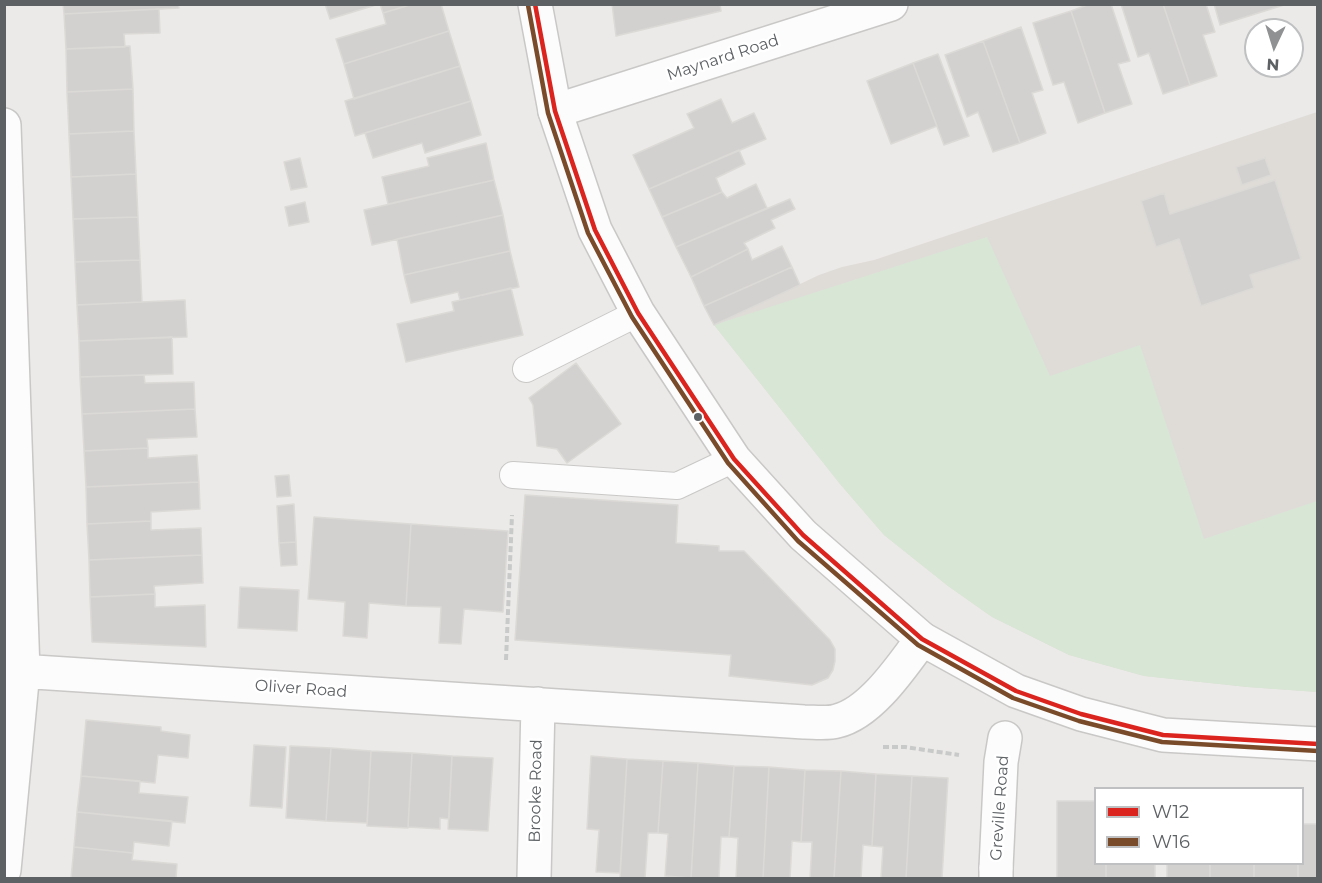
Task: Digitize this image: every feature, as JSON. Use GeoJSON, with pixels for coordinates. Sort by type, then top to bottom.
{"type":"FeatureCollection","features":[{"type":"Feature","properties":{"kind":"street"},"geometry":{"type":"LineString","coordinates":[[535,4],[555,111],[595,230],[638,313],[734,459],[803,535],[922,639],[1016,691],[1081,714],[1163,735],[1317,744]]}},
{"type":"Feature","properties":{"kind":"street","name":"Maynard Road"},"geometry":{"type":"LineString","coordinates":[[555,111],[891,4]]}},
{"type":"Feature","properties":{"kind":"street"},"geometry":{"type":"LineString","coordinates":[[4,125],[14,671],[4,870]]}},
{"type":"Feature","properties":{"kind":"street","name":"Oliver Road"},"geometry":{"type":"LineString","coordinates":[[14,671],[804,722],[837,721],[861,709],[890,683],[922,639]]}},
{"type":"Feature","properties":{"kind":"street","name":"Brooke Road"},"geometry":{"type":"LineString","coordinates":[[534,879],[538,704]]}},
{"type":"Feature","properties":{"kind":"street","name":"Greville Road"},"geometry":{"type":"LineString","coordinates":[[996,873],[1003,750]]}},
{"type":"Feature","properties":{"kind":"lane"},"geometry":{"type":"LineString","coordinates":[[526,369],[638,313]]}},
{"type":"Feature","properties":{"kind":"lane"},"geometry":{"type":"LineString","coordinates":[[513,475],[677,486],[734,459]]}},
{"type":"Feature","properties":{"kind":"path"},"geometry":{"type":"LineString","coordinates":[[504,702],[513,514]]}},
{"type":"Feature","properties":{"kind":"path"},"geometry":{"type":"LineString","coordinates":[[878,747],[1003,750]]}},
{"type":"Feature","properties":{"kind":"shaded area"},"geometry":{"type":"Polygon","coordinates":[[[1317,112],[1317,692],[1144,676],[1069,655],[992,617],[948,586],[884,535],[840,484],[714,325],[819,275],[874,260],[1317,112]]]}},
{"type":"Feature","properties":{"kind":"green space"},"geometry":{"type":"Polygon","coordinates":[[[987,237],[1050,376],[1140,345],[1204,539],[1317,501],[1317,692],[1144,676],[1069,655],[992,617],[948,586],[884,535],[840,484],[714,325],[987,237]]]}},
{"type":"Feature","properties":{"kind":"building"},"geometry":{"type":"Polygon","coordinates":[[[63,4],[178,4],[179,8],[64,14],[63,4]]]}},
{"type":"Feature","properties":{"kind":"building"},"geometry":{"type":"Polygon","coordinates":[[[325,4],[379,4],[330,19],[325,4]]]}},
{"type":"Feature","properties":{"kind":"building"},"geometry":{"type":"Polygon","coordinates":[[[380,4],[413,4],[383,13],[380,4]]]}},
{"type":"Feature","properties":{"kind":"building"},"geometry":{"type":"Polygon","coordinates":[[[413,4],[441,4],[449,31],[344,64],[336,39],[386,24],[383,13],[413,4]]]}},
{"type":"Feature","properties":{"kind":"building"},"geometry":{"type":"Polygon","coordinates":[[[612,4],[720,4],[721,11],[616,36],[612,4]]]}},
{"type":"Feature","properties":{"kind":"building"},"geometry":{"type":"Polygon","coordinates":[[[1090,4],[1111,4],[1130,61],[1118,64],[1132,104],[1105,113],[1071,11],[1090,4]]]}},
{"type":"Feature","properties":{"kind":"building"},"geometry":{"type":"Polygon","coordinates":[[[1121,4],[1163,4],[1190,85],[1163,94],[1149,53],[1138,57],[1121,4]]]}},
{"type":"Feature","properties":{"kind":"building"},"geometry":{"type":"Polygon","coordinates":[[[1163,4],[1206,4],[1215,32],[1203,35],[1217,76],[1190,85],[1163,4]]]}},
{"type":"Feature","properties":{"kind":"building"},"geometry":{"type":"Polygon","coordinates":[[[1214,4],[1287,4],[1220,25],[1214,4]]]}},
{"type":"Feature","properties":{"kind":"building"},"geometry":{"type":"Polygon","coordinates":[[[159,9],[160,33],[124,34],[125,47],[66,49],[64,14],[159,9]]]}},
{"type":"Feature","properties":{"kind":"building"},"geometry":{"type":"Polygon","coordinates":[[[1071,11],[1105,113],[1078,123],[1064,82],[1053,85],[1033,23],[1071,11]]]}},
{"type":"Feature","properties":{"kind":"building"},"geometry":{"type":"Polygon","coordinates":[[[1021,27],[1043,90],[1032,93],[1046,133],[1020,143],[983,41],[1021,27]]]}},
{"type":"Feature","properties":{"kind":"building"},"geometry":{"type":"Polygon","coordinates":[[[449,31],[460,66],[354,99],[344,64],[449,31]]]}},
{"type":"Feature","properties":{"kind":"building"},"geometry":{"type":"Polygon","coordinates":[[[983,41],[1020,143],[993,152],[978,112],[967,117],[945,55],[983,41]]]}},
{"type":"Feature","properties":{"kind":"building"},"geometry":{"type":"Polygon","coordinates":[[[130,46],[133,89],[67,92],[66,49],[130,46]]]}},
{"type":"Feature","properties":{"kind":"building"},"geometry":{"type":"Polygon","coordinates":[[[938,54],[969,136],[944,145],[913,63],[938,54]]]}},
{"type":"Feature","properties":{"kind":"building"},"geometry":{"type":"Polygon","coordinates":[[[913,63],[937,126],[891,144],[867,81],[913,63]]]}},
{"type":"Feature","properties":{"kind":"building"},"geometry":{"type":"Polygon","coordinates":[[[460,66],[471,101],[355,136],[345,101],[460,66]]]}},
{"type":"Feature","properties":{"kind":"building"},"geometry":{"type":"Polygon","coordinates":[[[133,89],[134,131],[69,134],[67,92],[133,89]]]}},
{"type":"Feature","properties":{"kind":"building"},"geometry":{"type":"Polygon","coordinates":[[[721,99],[732,123],[754,113],[766,139],[649,189],[633,155],[694,128],[687,114],[721,99]]]}},
{"type":"Feature","properties":{"kind":"building"},"geometry":{"type":"Polygon","coordinates":[[[471,101],[481,135],[425,153],[422,143],[373,158],[365,133],[471,101]]]}},
{"type":"Feature","properties":{"kind":"building"},"geometry":{"type":"Polygon","coordinates":[[[134,131],[136,174],[71,177],[69,134],[134,131]]]}},
{"type":"Feature","properties":{"kind":"building"},"geometry":{"type":"Polygon","coordinates":[[[486,143],[494,180],[388,204],[382,177],[429,166],[427,158],[486,143]]]}},
{"type":"Feature","properties":{"kind":"building"},"geometry":{"type":"Polygon","coordinates":[[[739,150],[745,164],[716,178],[722,192],[662,217],[649,189],[739,150]]]}},
{"type":"Feature","properties":{"kind":"building"},"geometry":{"type":"Polygon","coordinates":[[[300,158],[307,187],[291,190],[284,162],[300,158]]]}},
{"type":"Feature","properties":{"kind":"building"},"geometry":{"type":"Polygon","coordinates":[[[1265,158],[1271,175],[1242,185],[1236,167],[1265,158]]]}},
{"type":"Feature","properties":{"kind":"building"},"geometry":{"type":"Polygon","coordinates":[[[136,174],[138,217],[73,219],[71,177],[136,174]]]}},
{"type":"Feature","properties":{"kind":"building"},"geometry":{"type":"Polygon","coordinates":[[[494,180],[503,215],[372,245],[364,210],[494,180]]]}},
{"type":"Feature","properties":{"kind":"building"},"geometry":{"type":"Polygon","coordinates":[[[1275,180],[1301,259],[1250,275],[1254,288],[1201,306],[1179,239],[1156,247],[1141,201],[1164,193],[1170,214],[1275,180]]]}},
{"type":"Feature","properties":{"kind":"building"},"geometry":{"type":"Polygon","coordinates":[[[756,184],[767,208],[676,247],[662,217],[722,192],[727,198],[756,184]]]}},
{"type":"Feature","properties":{"kind":"building"},"geometry":{"type":"Polygon","coordinates":[[[790,199],[795,209],[771,220],[775,228],[744,243],[748,249],[691,277],[676,247],[790,199]]]}},
{"type":"Feature","properties":{"kind":"building"},"geometry":{"type":"Polygon","coordinates":[[[305,202],[309,222],[289,226],[285,207],[305,202]]]}},
{"type":"Feature","properties":{"kind":"building"},"geometry":{"type":"Polygon","coordinates":[[[503,215],[510,251],[404,275],[397,239],[503,215]]]}},
{"type":"Feature","properties":{"kind":"building"},"geometry":{"type":"Polygon","coordinates":[[[138,217],[140,260],[75,262],[73,219],[138,217]]]}},
{"type":"Feature","properties":{"kind":"building"},"geometry":{"type":"Polygon","coordinates":[[[782,246],[792,267],[704,306],[691,277],[748,249],[752,260],[782,246]]]}},
{"type":"Feature","properties":{"kind":"building"},"geometry":{"type":"Polygon","coordinates":[[[510,251],[519,287],[460,300],[458,292],[411,303],[404,275],[510,251]]]}},
{"type":"Feature","properties":{"kind":"building"},"geometry":{"type":"Polygon","coordinates":[[[140,260],[142,302],[77,305],[75,262],[140,260]]]}},
{"type":"Feature","properties":{"kind":"building"},"geometry":{"type":"Polygon","coordinates":[[[792,267],[800,285],[714,325],[704,306],[792,267]]]}},
{"type":"Feature","properties":{"kind":"building"},"geometry":{"type":"Polygon","coordinates":[[[511,288],[523,335],[406,362],[397,324],[454,311],[452,302],[511,288]]]}},
{"type":"Feature","properties":{"kind":"building"},"geometry":{"type":"Polygon","coordinates":[[[185,300],[187,337],[79,341],[77,305],[185,300]]]}},
{"type":"Feature","properties":{"kind":"building"},"geometry":{"type":"Polygon","coordinates":[[[172,337],[173,374],[80,377],[79,341],[172,337]]]}},
{"type":"Feature","properties":{"kind":"building"},"geometry":{"type":"Polygon","coordinates":[[[576,363],[621,424],[567,463],[557,449],[537,446],[533,405],[529,398],[576,363]]]}},
{"type":"Feature","properties":{"kind":"building"},"geometry":{"type":"Polygon","coordinates":[[[144,375],[145,383],[194,382],[195,409],[82,414],[80,377],[144,375]]]}},
{"type":"Feature","properties":{"kind":"building"},"geometry":{"type":"Polygon","coordinates":[[[195,409],[197,437],[147,439],[148,448],[84,451],[82,414],[195,409]]]}},
{"type":"Feature","properties":{"kind":"building"},"geometry":{"type":"Polygon","coordinates":[[[148,448],[148,458],[197,455],[199,482],[86,487],[84,451],[148,448]]]}},
{"type":"Feature","properties":{"kind":"building"},"geometry":{"type":"Polygon","coordinates":[[[289,475],[291,496],[277,497],[275,476],[289,475]]]}},
{"type":"Feature","properties":{"kind":"building"},"geometry":{"type":"Polygon","coordinates":[[[199,482],[200,509],[151,512],[151,521],[87,524],[86,487],[199,482]]]}},
{"type":"Feature","properties":{"kind":"building"},"geometry":{"type":"Polygon","coordinates":[[[525,495],[678,505],[676,543],[719,546],[719,551],[744,551],[830,640],[835,649],[833,670],[828,678],[812,685],[729,676],[731,655],[515,640],[525,495]]]}},
{"type":"Feature","properties":{"kind":"building"},"geometry":{"type":"Polygon","coordinates":[[[294,504],[296,542],[279,543],[277,506],[294,504]]]}},
{"type":"Feature","properties":{"kind":"building"},"geometry":{"type":"Polygon","coordinates":[[[314,517],[411,524],[406,606],[369,603],[367,638],[343,636],[345,602],[308,599],[314,517]]]}},
{"type":"Feature","properties":{"kind":"building"},"geometry":{"type":"Polygon","coordinates":[[[151,521],[151,530],[201,528],[202,555],[89,560],[87,524],[151,521]]]}},
{"type":"Feature","properties":{"kind":"building"},"geometry":{"type":"Polygon","coordinates":[[[411,524],[508,531],[503,612],[464,609],[461,644],[439,643],[441,607],[406,606],[411,524]]]}},
{"type":"Feature","properties":{"kind":"building"},"geometry":{"type":"Polygon","coordinates":[[[296,542],[297,565],[281,566],[279,543],[296,542]]]}},
{"type":"Feature","properties":{"kind":"building"},"geometry":{"type":"Polygon","coordinates":[[[202,555],[203,583],[154,586],[155,594],[90,597],[89,560],[202,555]]]}},
{"type":"Feature","properties":{"kind":"building"},"geometry":{"type":"Polygon","coordinates":[[[240,587],[299,590],[297,631],[238,628],[240,587]]]}},
{"type":"Feature","properties":{"kind":"building"},"geometry":{"type":"Polygon","coordinates":[[[155,594],[155,607],[205,605],[206,647],[92,642],[90,597],[155,594]]]}},
{"type":"Feature","properties":{"kind":"building"},"geometry":{"type":"Polygon","coordinates":[[[86,720],[161,727],[161,731],[190,735],[188,758],[158,755],[155,783],[81,776],[86,720]]]}},
{"type":"Feature","properties":{"kind":"building"},"geometry":{"type":"Polygon","coordinates":[[[254,745],[286,747],[282,808],[250,806],[254,745]]]}},
{"type":"Feature","properties":{"kind":"building"},"geometry":{"type":"Polygon","coordinates":[[[290,746],[331,748],[326,821],[286,818],[290,746]]]}},
{"type":"Feature","properties":{"kind":"building"},"geometry":{"type":"Polygon","coordinates":[[[331,748],[371,751],[367,823],[326,821],[331,748]]]}},
{"type":"Feature","properties":{"kind":"building"},"geometry":{"type":"Polygon","coordinates":[[[371,751],[412,753],[408,828],[367,826],[371,751]]]}},
{"type":"Feature","properties":{"kind":"building"},"geometry":{"type":"Polygon","coordinates":[[[412,753],[452,756],[449,819],[440,818],[440,829],[408,827],[412,753]]]}},
{"type":"Feature","properties":{"kind":"building"},"geometry":{"type":"Polygon","coordinates":[[[452,756],[493,758],[488,831],[448,829],[452,756]]]}},
{"type":"Feature","properties":{"kind":"building"},"geometry":{"type":"Polygon","coordinates":[[[591,756],[627,759],[620,873],[596,872],[599,830],[587,829],[591,756]]]}},
{"type":"Feature","properties":{"kind":"building"},"geometry":{"type":"Polygon","coordinates":[[[627,759],[663,761],[658,833],[648,833],[645,878],[620,878],[627,759]]]}},
{"type":"Feature","properties":{"kind":"building"},"geometry":{"type":"Polygon","coordinates":[[[663,761],[698,763],[691,878],[665,876],[668,834],[658,833],[663,761]]]}},
{"type":"Feature","properties":{"kind":"building"},"geometry":{"type":"Polygon","coordinates":[[[698,763],[734,766],[729,837],[721,837],[719,878],[691,878],[698,763]]]}},
{"type":"Feature","properties":{"kind":"building"},"geometry":{"type":"Polygon","coordinates":[[[734,766],[769,767],[763,878],[736,878],[738,838],[729,837],[734,766]]]}},
{"type":"Feature","properties":{"kind":"building"},"geometry":{"type":"Polygon","coordinates":[[[769,767],[805,770],[801,842],[792,841],[790,878],[763,878],[769,767]]]}},
{"type":"Feature","properties":{"kind":"building"},"geometry":{"type":"Polygon","coordinates":[[[805,770],[841,771],[834,878],[810,878],[812,842],[801,842],[805,770]]]}},
{"type":"Feature","properties":{"kind":"building"},"geometry":{"type":"Polygon","coordinates":[[[841,771],[876,774],[872,846],[863,845],[861,878],[834,878],[841,771]]]}},
{"type":"Feature","properties":{"kind":"building"},"geometry":{"type":"Polygon","coordinates":[[[876,774],[912,776],[906,878],[881,878],[883,847],[872,846],[876,774]]]}},
{"type":"Feature","properties":{"kind":"building"},"geometry":{"type":"Polygon","coordinates":[[[81,776],[140,781],[139,793],[188,797],[185,823],[77,812],[81,776]]]}},
{"type":"Feature","properties":{"kind":"building"},"geometry":{"type":"Polygon","coordinates":[[[912,776],[948,778],[942,878],[906,878],[912,776]]]}},
{"type":"Feature","properties":{"kind":"building"},"geometry":{"type":"Polygon","coordinates":[[[1057,801],[1094,801],[1094,865],[1106,865],[1106,878],[1057,878],[1057,801]]]}},
{"type":"Feature","properties":{"kind":"building"},"geometry":{"type":"Polygon","coordinates":[[[77,812],[172,821],[169,846],[134,842],[133,853],[74,847],[77,812]]]}},
{"type":"Feature","properties":{"kind":"building"},"geometry":{"type":"Polygon","coordinates":[[[1304,824],[1318,824],[1318,878],[1298,878],[1298,865],[1304,865],[1304,824]]]}},
{"type":"Feature","properties":{"kind":"building"},"geometry":{"type":"Polygon","coordinates":[[[74,847],[133,853],[132,860],[177,864],[176,878],[71,878],[74,847]]]}},
{"type":"Feature","properties":{"kind":"building"},"geometry":{"type":"Polygon","coordinates":[[[1106,865],[1155,865],[1155,878],[1106,878],[1106,865]]]}},
{"type":"Feature","properties":{"kind":"building"},"geometry":{"type":"Polygon","coordinates":[[[1167,865],[1210,865],[1210,878],[1167,878],[1167,865]]]}},
{"type":"Feature","properties":{"kind":"building"},"geometry":{"type":"Polygon","coordinates":[[[1210,865],[1254,865],[1254,878],[1210,878],[1210,865]]]}},
{"type":"Feature","properties":{"kind":"building"},"geometry":{"type":"Polygon","coordinates":[[[1254,865],[1298,865],[1298,878],[1254,878],[1254,865]]]}},
{"type":"Feature","properties":{"kind":"transit line","name":"W12"},"geometry":{"type":"LineString","coordinates":[[535,4],[555,111],[595,230],[638,313],[734,459],[803,535],[922,639],[1016,691],[1081,714],[1163,735],[1318,744]]}},
{"type":"Feature","properties":{"kind":"transit line","name":"W16"},"geometry":{"type":"LineString","coordinates":[[528,5],[548,113],[588,233],[632,317],[728,463],[798,541],[918,645],[1013,698],[1079,721],[1162,742],[1318,751]]}}]}
